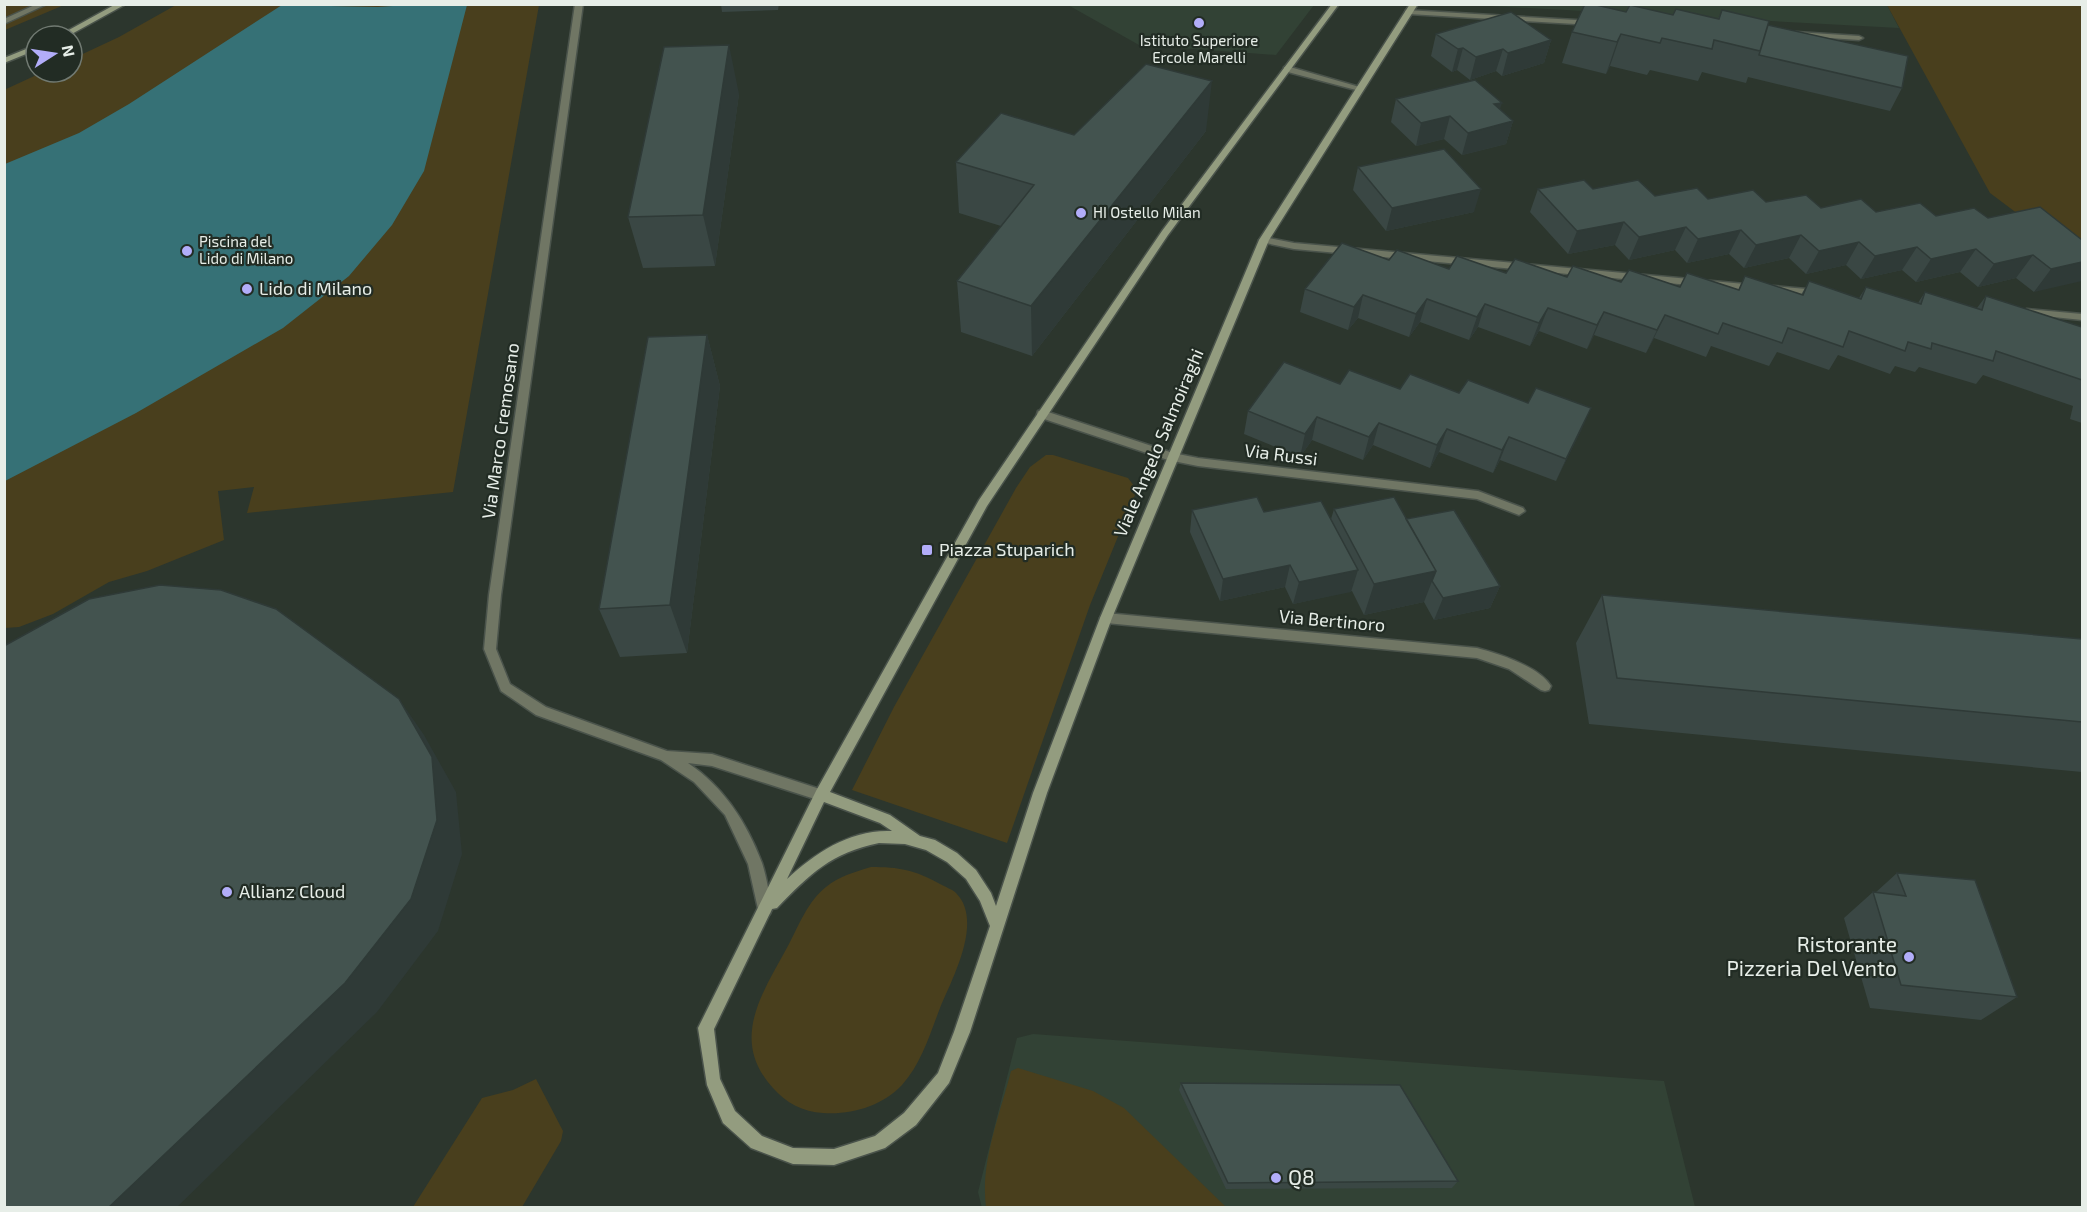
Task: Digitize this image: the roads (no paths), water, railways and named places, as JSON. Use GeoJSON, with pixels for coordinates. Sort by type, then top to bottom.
{"type":"FeatureCollection","features":[{"type":"Feature","properties":{"kind":"street"},"geometry":{"type":"LineString","coordinates":[[4,22],[44,4]]}},
{"type":"Feature","properties":{"kind":"street"},"geometry":{"type":"LineString","coordinates":[[84,24],[123,4]]}},
{"type":"Feature","properties":{"kind":"street","name":"Via Marco Cremosano"},"geometry":{"type":"LineString","coordinates":[[579,4],[495,595],[490,649],[505,687],[542,711],[666,756]]}},
{"type":"Feature","properties":{"kind":"street"},"geometry":{"type":"LineString","coordinates":[[765,909],[821,795],[953,554],[1042,414],[1165,233],[1336,4]]}},
{"type":"Feature","properties":{"kind":"street"},"geometry":{"type":"LineString","coordinates":[[1411,8],[1603,23]]}},
{"type":"Feature","properties":{"kind":"street","name":"Viale Angelo Salmoiraghi"},"geometry":{"type":"LineString","coordinates":[[765,909],[706,1028],[712,1080],[729,1117],[758,1142],[793,1156],[834,1157],[879,1142],[910,1119],[944,1078],[962,1032],[1040,793],[1106,618],[1264,240],[1411,8]]}},
{"type":"Feature","properties":{"kind":"street"},"geometry":{"type":"LineString","coordinates":[[1789,34],[1859,38]]}},
{"type":"Feature","properties":{"kind":"street"},"geometry":{"type":"LineString","coordinates":[[4,61],[24,52]]}},
{"type":"Feature","properties":{"kind":"street"},"geometry":{"type":"LineString","coordinates":[[1287,69],[1359,88]]}},
{"type":"Feature","properties":{"kind":"street"},"geometry":{"type":"LineString","coordinates":[[1264,240],[1294,246],[1832,295]]}},
{"type":"Feature","properties":{"kind":"street"},"geometry":{"type":"LineString","coordinates":[[2011,311],[2082,317]]}},
{"type":"Feature","properties":{"kind":"street","name":"Via Russi"},"geometry":{"type":"LineString","coordinates":[[1042,414],[1172,457],[1479,495],[1519,511]]}},
{"type":"Feature","properties":{"kind":"street","name":"Via Bertinoro"},"geometry":{"type":"LineString","coordinates":[[1106,618],[1477,653],[1501,659],[1526,670],[1545,686]]}},
{"type":"Feature","properties":{"kind":"street"},"geometry":{"type":"LineString","coordinates":[[666,756],[712,760],[821,795],[885,819],[916,840]]}},
{"type":"Feature","properties":{"kind":"street"},"geometry":{"type":"LineString","coordinates":[[666,756],[699,778],[730,811],[755,864],[765,909]]}},
{"type":"Feature","properties":{"kind":"street"},"geometry":{"type":"LineString","coordinates":[[765,909],[802,873],[827,854],[868,839],[893,837],[916,840],[944,850],[973,873],[991,905],[996,925]]}},
{"type":"Feature","properties":{"kind":"water","name":"Piscina del Lido di Milano"},"geometry":{"type":"Polygon","coordinates":[[[422,4],[467,5],[424,171],[392,225],[349,276],[283,328],[136,413],[5,481],[5,164],[79,133],[129,104],[282,5],[378,7],[422,4]]]}},
{"type":"Feature","properties":{"kind":"place","name":"Istituto Superiore Ercole Marelli"},"geometry":{"type":"Point","coordinates":[1199,23]}},
{"type":"Feature","properties":{"kind":"place","name":"HI Ostello Milan"},"geometry":{"type":"Point","coordinates":[1081,213]}},
{"type":"Feature","properties":{"kind":"place","name":"Piscina del Lido di Milano"},"geometry":{"type":"Point","coordinates":[187,251]}},
{"type":"Feature","properties":{"kind":"place","name":"Lido di Milano"},"geometry":{"type":"Point","coordinates":[247,289]}},
{"type":"Feature","properties":{"kind":"place","name":"Piazza Stuparich"},"geometry":{"type":"Point","coordinates":[927,550]}},
{"type":"Feature","properties":{"kind":"place","name":"Allianz Cloud"},"geometry":{"type":"Point","coordinates":[227,892]}},
{"type":"Feature","properties":{"kind":"place","name":"Ristorante Pizzeria Del Vento"},"geometry":{"type":"Point","coordinates":[1909,957]}},
{"type":"Feature","properties":{"kind":"place","name":"Q8"},"geometry":{"type":"Point","coordinates":[1276,1178]}}]}
